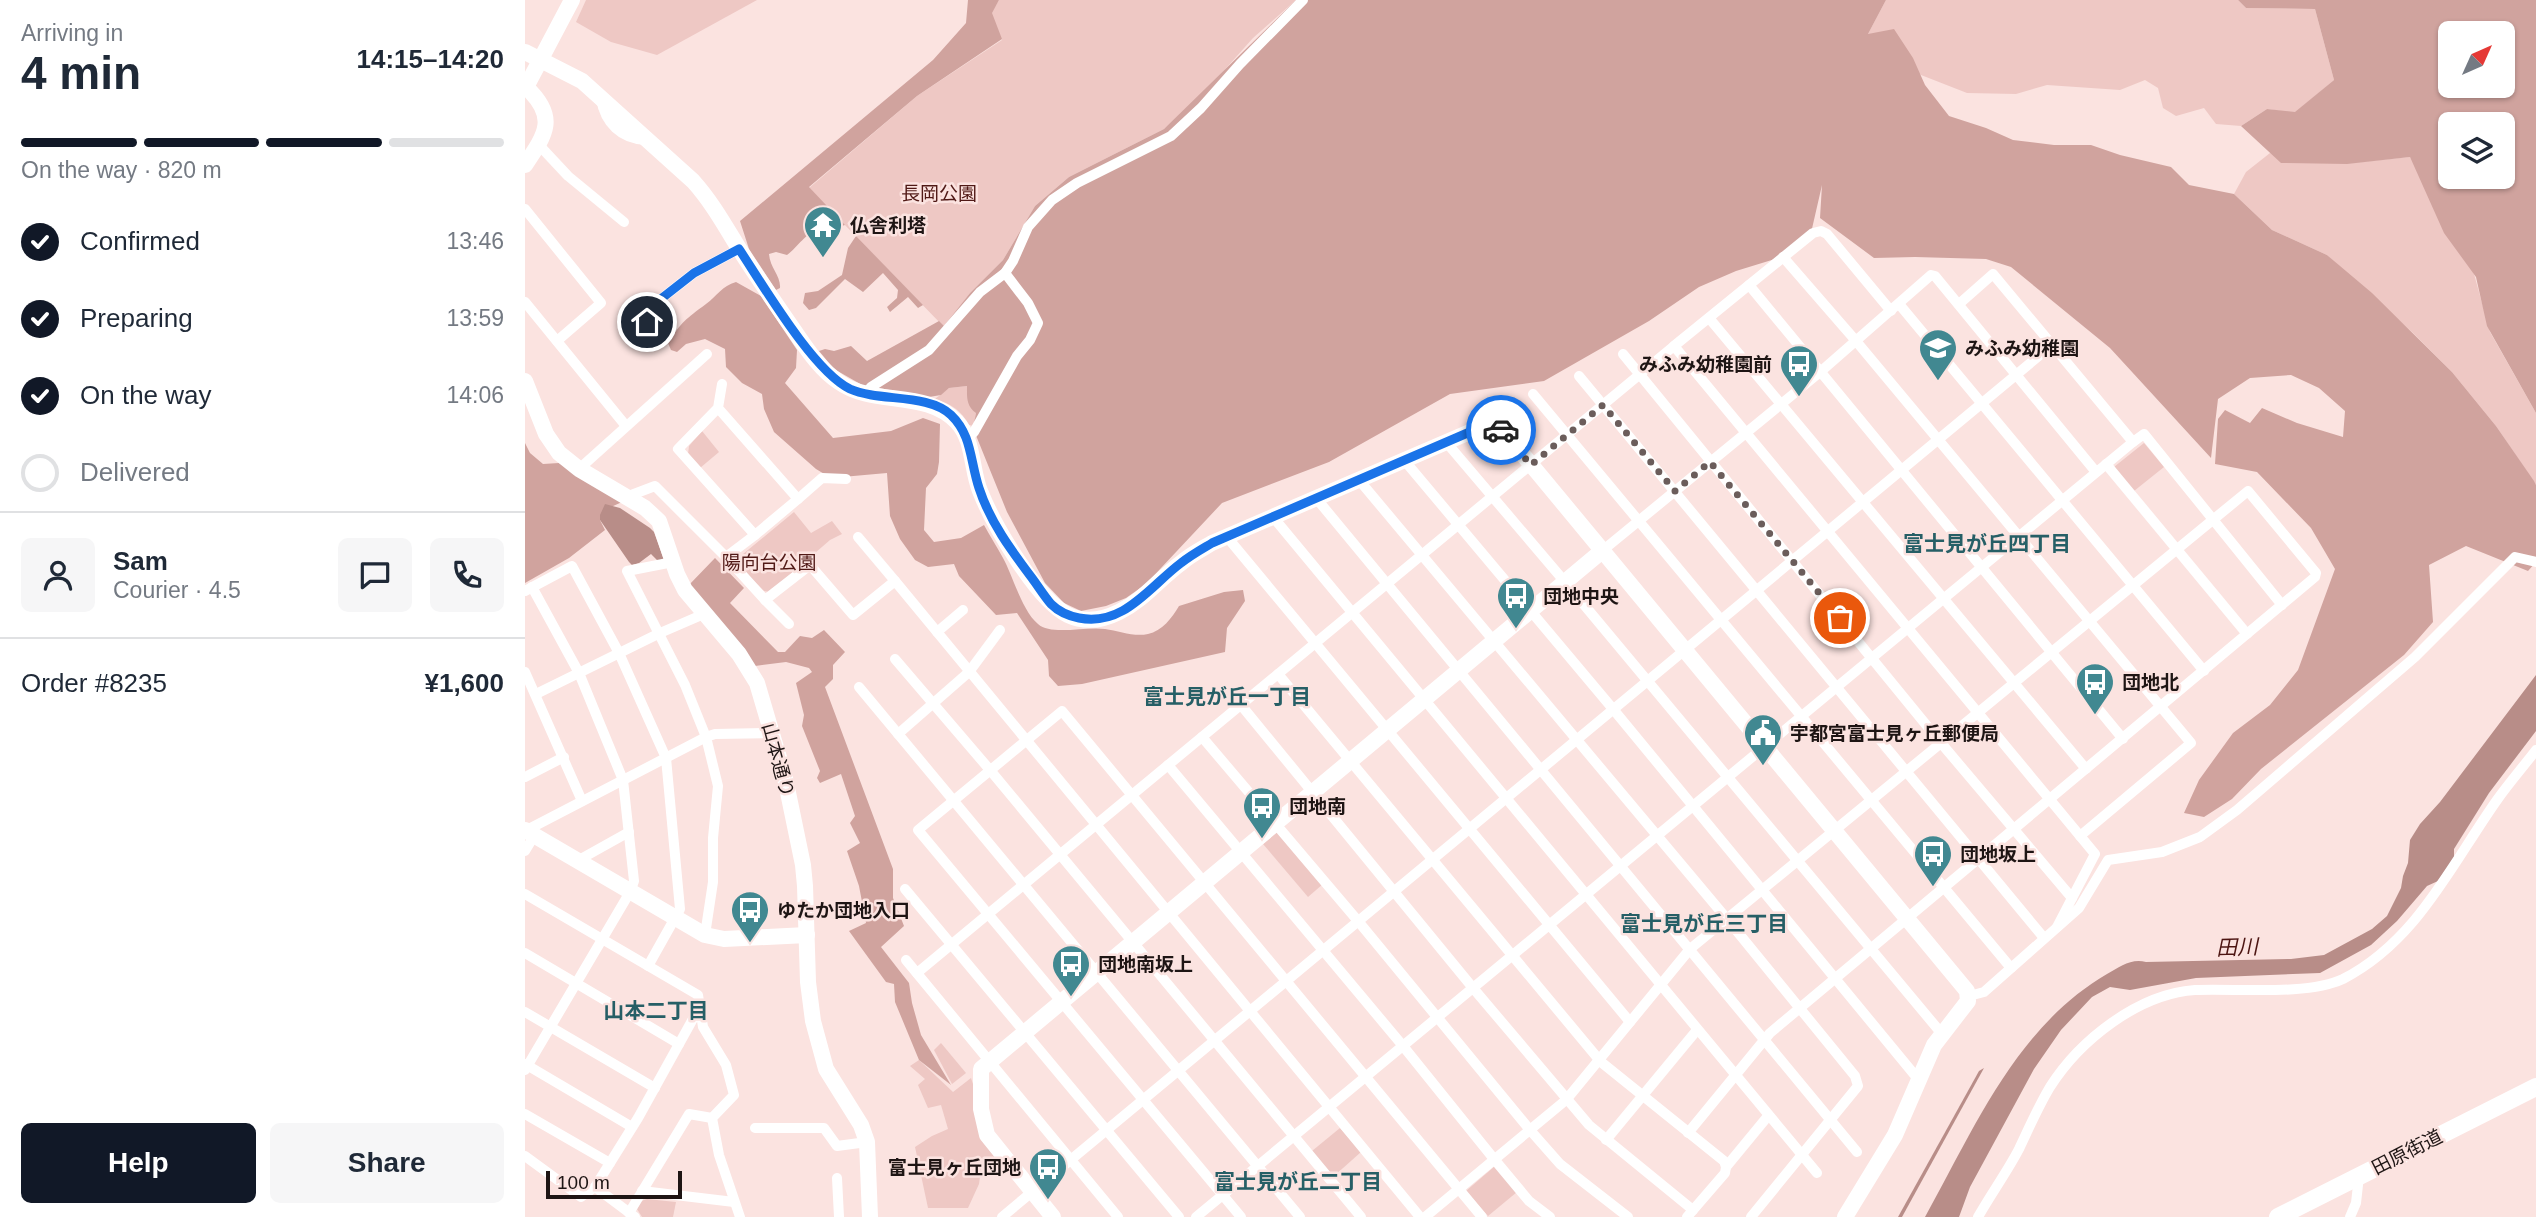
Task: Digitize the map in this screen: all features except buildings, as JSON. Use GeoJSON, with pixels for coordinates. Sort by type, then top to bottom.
{"type":"FeatureCollection","features":[{"type":"Feature","properties":{"kind":"main road","name":"田原街道"},"geometry":{"type":"LineString","coordinates":[[2277,1217],[2536,1087]]}},
{"type":"Feature","properties":{"kind":"street"},"geometry":{"type":"LineString","coordinates":[[525,165],[546,132],[545,110],[526,88],[572,0]]}},
{"type":"Feature","properties":{"kind":"street"},"geometry":{"type":"LineString","coordinates":[[865,394],[871,387],[929,350],[980,292],[1005,273],[1028,227],[1052,200],[1077,183],[1171,136],[1303,0]]}},
{"type":"Feature","properties":{"kind":"street"},"geometry":{"type":"LineString","coordinates":[[525,52],[582,81],[693,181],[707,196],[800,339],[827,373],[851,390],[931,404],[947,412],[960,424],[968,438],[979,487],[1001,534],[1052,605],[1070,616],[1094,621],[1117,613],[1137,602],[1181,562],[1227,537],[1486,425],[1494,425],[1505,433],[1967,991],[1968,1001],[1934,1045],[1891,1143],[1845,1217]]}},
{"type":"Feature","properties":{"kind":"street"},"geometry":{"type":"LineString","coordinates":[[539,145],[568,176],[625,222]]}},
{"type":"Feature","properties":{"kind":"street"},"geometry":{"type":"LineString","coordinates":[[525,209],[601,303],[557,341]]}},
{"type":"Feature","properties":{"kind":"street"},"geometry":{"type":"LineString","coordinates":[[917,973],[1709,317],[1813,233],[1821,231],[1828,234],[1981,405],[2204,671]]}},
{"type":"Feature","properties":{"kind":"street"},"geometry":{"type":"LineString","coordinates":[[637,333],[656,312],[657,302],[694,273],[739,249]]}},
{"type":"Feature","properties":{"kind":"street"},"geometry":{"type":"LineString","coordinates":[[1783,257],[2192,743],[2080,836]]}},
{"type":"Feature","properties":{"kind":"street"},"geometry":{"type":"LineString","coordinates":[[968,438],[1017,356],[1031,340],[1038,323],[1028,303],[1005,273]]}},
{"type":"Feature","properties":{"kind":"street"},"geometry":{"type":"LineString","coordinates":[[1959,303],[1993,274],[2133,442]]}},
{"type":"Feature","properties":{"kind":"street"},"geometry":{"type":"LineString","coordinates":[[1053,1217],[991,1142],[984,1127],[981,1069],[1819,373],[1931,275],[1935,276],[1959,303],[2096,472]]}},
{"type":"Feature","properties":{"kind":"street"},"geometry":{"type":"LineString","coordinates":[[1749,285],[2123,738]]}},
{"type":"Feature","properties":{"kind":"street"},"geometry":{"type":"LineString","coordinates":[[525,302],[626,426]]}},
{"type":"Feature","properties":{"kind":"street"},"geometry":{"type":"LineString","coordinates":[[1709,317],[2086,769]]}},
{"type":"Feature","properties":{"kind":"street"},"geometry":{"type":"LineString","coordinates":[[1002,1217],[2052,345]]}},
{"type":"Feature","properties":{"kind":"street"},"geometry":{"type":"LineString","coordinates":[[1674,346],[2095,854],[2057,927]]}},
{"type":"Feature","properties":{"kind":"street"},"geometry":{"type":"LineString","coordinates":[[1623,354],[1941,743],[2073,898]]}},
{"type":"Feature","properties":{"kind":"street"},"geometry":{"type":"LineString","coordinates":[[579,468],[707,355]]}},
{"type":"Feature","properties":{"kind":"street"},"geometry":{"type":"LineString","coordinates":[[1579,376],[2044,939]]}},
{"type":"Feature","properties":{"kind":"street","name":"山本通り"},"geometry":{"type":"LineString","coordinates":[[525,382],[552,445],[579,468],[645,508],[659,521],[685,590],[739,654],[757,683],[798,836],[805,886],[809,1003],[818,1045],[827,1069],[861,1125],[867,1142],[870,1217]]}},
{"type":"Feature","properties":{"kind":"street"},"geometry":{"type":"LineString","coordinates":[[722,384],[718,408],[678,449],[755,534]]}},
{"type":"Feature","properties":{"kind":"street"},"geometry":{"type":"LineString","coordinates":[[1533,394],[2011,968]]}},
{"type":"Feature","properties":{"kind":"street"},"geometry":{"type":"LineString","coordinates":[[718,408],[798,499]]}},
{"type":"Feature","properties":{"kind":"street"},"geometry":{"type":"LineString","coordinates":[[1196,1217],[2144,434],[2282,605]]}},
{"type":"Feature","properties":{"kind":"street"},"geometry":{"type":"LineString","coordinates":[[1445,442],[1942,1034]]}},
{"type":"Feature","properties":{"kind":"street"},"geometry":{"type":"LineString","coordinates":[[1404,460],[1918,1079]]}},
{"type":"Feature","properties":{"kind":"street"},"geometry":{"type":"LineString","coordinates":[[2106,464],[2247,634]]}},
{"type":"Feature","properties":{"kind":"street"},"geometry":{"type":"LineString","coordinates":[[726,557],[822,478],[846,479]]}},
{"type":"Feature","properties":{"kind":"street"},"geometry":{"type":"LineString","coordinates":[[1359,480],[1855,1076],[1858,1086],[1751,1217]]}},
{"type":"Feature","properties":{"kind":"street"},"geometry":{"type":"LineString","coordinates":[[626,496],[655,486],[789,624]]}},
{"type":"Feature","properties":{"kind":"street"},"geometry":{"type":"LineString","coordinates":[[858,537],[1328,1107],[1423,1217],[1566,1100],[1690,949],[2248,491],[2316,573],[2315,578],[1799,1008],[1764,1039],[1688,1133]]}},
{"type":"Feature","properties":{"kind":"street"},"geometry":{"type":"LineString","coordinates":[[1316,498],[1857,1152]]}},
{"type":"Feature","properties":{"kind":"street"},"geometry":{"type":"LineString","coordinates":[[1272,517],[1817,1173]]}},
{"type":"Feature","properties":{"kind":"street"},"geometry":{"type":"LineString","coordinates":[[1227,537],[1630,1022]]}},
{"type":"Feature","properties":{"kind":"street"},"geometry":{"type":"LineString","coordinates":[[1969,996],[1984,992],[2079,908],[2108,860],[2162,852],[2200,836],[2237,810],[2414,657],[2515,557],[2536,562]]}},
{"type":"Feature","properties":{"kind":"street"},"geometry":{"type":"LineString","coordinates":[[673,562],[627,571],[685,685],[706,737],[718,786],[713,838],[713,882],[705,935]]}},
{"type":"Feature","properties":{"kind":"street"},"geometry":{"type":"LineString","coordinates":[[765,600],[810,565],[853,615],[895,581]]}},
{"type":"Feature","properties":{"kind":"street"},"geometry":{"type":"LineString","coordinates":[[632,1127],[526,1067],[634,881],[623,780],[579,673],[529,589],[572,566],[619,653],[666,758],[680,909],[648,966]]}},
{"type":"Feature","properties":{"kind":"street"},"geometry":{"type":"LineString","coordinates":[[937,632],[963,610]]}},
{"type":"Feature","properties":{"kind":"street"},"geometry":{"type":"LineString","coordinates":[[536,694],[704,614]]}},
{"type":"Feature","properties":{"kind":"street"},"geometry":{"type":"LineString","coordinates":[[898,734],[969,671],[1000,630]]}},
{"type":"Feature","properties":{"kind":"street"},"geometry":{"type":"LineString","coordinates":[[895,659],[1361,1217]]}},
{"type":"Feature","properties":{"kind":"street"},"geometry":{"type":"LineString","coordinates":[[525,673],[582,800]]}},
{"type":"Feature","properties":{"kind":"street"},"geometry":{"type":"LineString","coordinates":[[1278,674],[1599,1060],[1724,1161],[1727,1167]]}},
{"type":"Feature","properties":{"kind":"street"},"geometry":{"type":"LineString","coordinates":[[859,687],[1296,1213],[1283,1217]]}},
{"type":"Feature","properties":{"kind":"street"},"geometry":{"type":"LineString","coordinates":[[1241,705],[1566,1100],[1606,1140],[1690,1213],[1768,1116]]}},
{"type":"Feature","properties":{"kind":"street"},"geometry":{"type":"LineString","coordinates":[[1241,1217],[918,830],[1062,711],[1482,1217]]}},
{"type":"Feature","properties":{"kind":"street"},"geometry":{"type":"LineString","coordinates":[[528,832],[582,800],[706,737],[715,734],[771,733]]}},
{"type":"Feature","properties":{"kind":"street"},"geometry":{"type":"LineString","coordinates":[[1202,737],[1358,921],[1529,1130],[1560,1164],[1628,1217]]}},
{"type":"Feature","properties":{"kind":"street"},"geometry":{"type":"LineString","coordinates":[[1978,1217],[2018,1150],[2031,1119],[2052,1084],[2084,1045],[2104,1028],[2149,1002],[2193,990],[2245,991],[2312,986],[2341,979],[2351,973],[2382,953],[2420,916],[2497,801],[2536,750]]}},
{"type":"Feature","properties":{"kind":"street"},"geometry":{"type":"LineString","coordinates":[[525,777],[564,757]]}},
{"type":"Feature","properties":{"kind":"street"},"geometry":{"type":"LineString","coordinates":[[1168,765],[1529,1201],[1550,1217]]}},
{"type":"Feature","properties":{"kind":"street"},"geometry":{"type":"LineString","coordinates":[[528,832],[705,935],[724,939],[807,935]]}},
{"type":"Feature","properties":{"kind":"street"},"geometry":{"type":"LineString","coordinates":[[525,851],[528,832]]}},
{"type":"Feature","properties":{"kind":"street"},"geometry":{"type":"LineString","coordinates":[[577,861],[629,832]]}},
{"type":"Feature","properties":{"kind":"street"},"geometry":{"type":"LineString","coordinates":[[905,889],[1179,1217]]}},
{"type":"Feature","properties":{"kind":"street"},"geometry":{"type":"LineString","coordinates":[[525,894],[698,995],[703,1027],[726,1065],[734,1095],[712,1118]]}},
{"type":"Feature","properties":{"kind":"street"},"geometry":{"type":"LineString","coordinates":[[525,953],[679,1044]]}},
{"type":"Feature","properties":{"kind":"street"},"geometry":{"type":"LineString","coordinates":[[906,960],[1118,1217]]}},
{"type":"Feature","properties":{"kind":"street"},"geometry":{"type":"LineString","coordinates":[[525,1157],[581,1198],[595,1187],[655,1088],[699,1008]]}},
{"type":"Feature","properties":{"kind":"street"},"geometry":{"type":"LineString","coordinates":[[525,1012],[655,1088]]}},
{"type":"Feature","properties":{"kind":"street"},"geometry":{"type":"LineString","coordinates":[[1606,1140],[1697,1030]]}},
{"type":"Feature","properties":{"kind":"street"},"geometry":{"type":"LineString","coordinates":[[525,1114],[610,1163]]}},
{"type":"Feature","properties":{"kind":"street"},"geometry":{"type":"LineString","coordinates":[[595,1187],[632,1215],[642,1191],[689,1114],[712,1118]]}},
{"type":"Feature","properties":{"kind":"street"},"geometry":{"type":"LineString","coordinates":[[712,1118],[719,1155],[740,1217]]}},
{"type":"Feature","properties":{"kind":"street"},"geometry":{"type":"LineString","coordinates":[[755,1128],[824,1128],[837,1146],[867,1142]]}},
{"type":"Feature","properties":{"kind":"street"},"geometry":{"type":"LineString","coordinates":[[2350,1217],[2356,1203],[2359,1176]]}},
{"type":"Feature","properties":{"kind":"street"},"geometry":{"type":"LineString","coordinates":[[837,1178],[839,1217]]}},
{"type":"Feature","properties":{"kind":"street"},"geometry":{"type":"LineString","coordinates":[[642,1191],[734,1202]]}},
{"type":"Feature","properties":{"kind":"green space"},"geometry":{"type":"Polygon","coordinates":[[[586,0],[757,0],[657,55],[611,42],[576,22],[586,0]]]}},
{"type":"Feature","properties":{"kind":"green space","name":"長岡公園"},"geometry":{"type":"Polygon","coordinates":[[[999,0],[1296,0],[1253,38],[1195,103],[1164,129],[1069,177],[1035,206],[1003,260],[970,293],[944,327],[809,188],[917,96],[1002,40],[991,13],[999,0]]]}},
{"type":"Feature","properties":{"kind":"green space"},"geometry":{"type":"Polygon","coordinates":[[[1886,0],[2238,0],[2246,8],[2315,9],[2334,80],[2295,113],[2267,109],[2241,126],[2216,124],[2204,108],[2176,116],[2163,108],[2158,88],[2145,80],[2120,90],[2047,85],[2016,94],[1967,93],[1921,75],[1868,34],[1886,0]]]}},
{"type":"Feature","properties":{"kind":"green space"},"geometry":{"type":"Polygon","coordinates":[[[2270,153],[2348,163],[2410,157],[2474,274],[2490,332],[2536,413],[2536,485],[2496,426],[2452,372],[2412,332],[2327,255],[2272,230],[2234,194],[2246,172],[2270,153]]]}},
{"type":"Feature","properties":{"kind":"green space"},"geometry":{"type":"Polygon","coordinates":[[[967,386],[976,413],[974,426],[969,425],[955,408],[935,399],[949,388],[967,386]]]}},
{"type":"Feature","properties":{"kind":"green space"},"geometry":{"type":"Polygon","coordinates":[[[702,431],[719,452],[700,468],[688,454],[689,446],[702,431]]]}},
{"type":"Feature","properties":{"kind":"green space"},"geometry":{"type":"Polygon","coordinates":[[[2144,443],[2164,467],[2134,491],[2114,467],[2144,443]]]}},
{"type":"Feature","properties":{"kind":"green space","name":"陽向台公園"},"geometry":{"type":"Polygon","coordinates":[[[794,512],[811,533],[832,521],[842,534],[830,540],[770,592],[764,591],[737,565],[737,559],[794,512]]]}},
{"type":"Feature","properties":{"kind":"green space"},"geometry":{"type":"Polygon","coordinates":[[[1279,833],[1323,884],[1308,897],[1263,844],[1279,833]]]}},
{"type":"Feature","properties":{"kind":"green space"},"geometry":{"type":"Polygon","coordinates":[[[941,1043],[966,1073],[952,1084],[934,1050],[941,1043]]]}},
{"type":"Feature","properties":{"kind":"green space"},"geometry":{"type":"Polygon","coordinates":[[[919,1060],[953,1092],[971,1078],[973,1084],[995,1156],[981,1169],[979,1184],[968,1208],[928,1208],[915,1147],[948,1129],[941,1105],[928,1108],[918,1085],[925,1079],[910,1066],[919,1060]]]}},
{"type":"Feature","properties":{"kind":"green space"},"geometry":{"type":"Polygon","coordinates":[[[1340,1128],[1361,1152],[1333,1177],[1312,1151],[1340,1128]]]}},
{"type":"Feature","properties":{"kind":"green space"},"geometry":{"type":"Polygon","coordinates":[[[1495,1166],[1517,1192],[1488,1216],[1466,1191],[1495,1166]]]}},
{"type":"Feature","properties":{"kind":"green space"},"geometry":{"type":"Polygon","coordinates":[[[647,1199],[676,1202],[673,1217],[642,1217],[637,1209],[641,1201],[647,1199]]]}},
{"type":"Feature","properties":{"kind":"shaded area"},"geometry":{"type":"Polygon","coordinates":[[[968,0],[999,0],[992,13],[1002,39],[917,96],[809,187],[845,225],[815,231],[787,255],[776,252],[769,254],[780,284],[780,288],[776,290],[749,249],[740,221],[933,60],[966,23],[968,0]]]}},
{"type":"Feature","properties":{"kind":"shaded area"},"geometry":{"type":"Polygon","coordinates":[[[1296,0],[1886,0],[1868,34],[1894,29],[1913,58],[1925,85],[1949,116],[2013,140],[2054,145],[2091,145],[2171,167],[2189,185],[2234,194],[2272,230],[2327,255],[2372,293],[2452,372],[2496,426],[2534,481],[2536,562],[2528,571],[2466,546],[2429,565],[2433,622],[2404,655],[2261,769],[2232,799],[2204,817],[2184,813],[2199,780],[2233,733],[2270,705],[2298,670],[2335,569],[2311,528],[2257,472],[2215,464],[2218,419],[2225,410],[2250,423],[2262,408],[2297,423],[2343,437],[2345,411],[2319,388],[2291,375],[2250,378],[2218,399],[2211,458],[2110,348],[2011,267],[1986,259],[1874,258],[1820,218],[1822,185],[1811,233],[1775,259],[1736,271],[1699,287],[1649,321],[1544,381],[1450,394],[1329,462],[1222,503],[1146,584],[1126,598],[1106,606],[1081,611],[1064,603],[1045,583],[1007,512],[973,428],[976,413],[967,398],[967,386],[949,388],[941,395],[929,397],[862,385],[834,369],[819,351],[834,351],[851,346],[867,361],[939,321],[944,326],[970,293],[1003,260],[1035,206],[1069,177],[1164,129],[1296,0]]]}},
{"type":"Feature","properties":{"kind":"shaded area"},"geometry":{"type":"Polygon","coordinates":[[[2238,0],[2536,0],[2536,413],[2487,326],[2476,277],[2444,233],[2410,157],[2347,164],[2281,163],[2241,126],[2267,109],[2295,112],[2334,80],[2315,9],[2246,8],[2238,0]]]}},
{"type":"Feature","properties":{"kind":"shaded area"},"geometry":{"type":"Polygon","coordinates":[[[856,236],[923,305],[918,308],[908,297],[890,312],[887,307],[897,298],[898,290],[883,273],[863,292],[845,279],[816,308],[809,310],[803,303],[805,293],[818,291],[842,275],[848,248],[856,236]]]}},
{"type":"Feature","properties":{"kind":"shaded area"},"geometry":{"type":"Polygon","coordinates":[[[736,282],[761,296],[797,350],[796,368],[785,383],[833,438],[891,431],[923,418],[940,424],[939,462],[937,474],[926,488],[924,530],[934,542],[961,538],[984,525],[1003,558],[1027,611],[1038,624],[1051,629],[1097,628],[1143,635],[1158,630],[1179,606],[1224,592],[1243,590],[1245,601],[1227,628],[1225,652],[1082,684],[1058,686],[1049,676],[1048,660],[1017,613],[996,615],[959,576],[954,564],[928,567],[915,560],[900,539],[890,516],[887,473],[831,478],[816,469],[774,432],[764,409],[762,394],[742,383],[726,367],[725,349],[705,339],[686,344],[677,352],[671,350],[668,343],[684,321],[723,289],[736,282]]]}},
{"type":"Feature","properties":{"kind":"shaded area"},"geometry":{"type":"Polygon","coordinates":[[[525,443],[530,453],[543,464],[559,463],[622,502],[611,507],[600,520],[605,530],[569,558],[525,583],[525,443]]]}},
{"type":"Feature","properties":{"kind":"shaded area"},"geometry":{"type":"Polygon","coordinates":[[[605,504],[620,508],[650,528],[664,560],[658,561],[651,554],[632,565],[600,520],[605,504]]]}},
{"type":"Feature","properties":{"kind":"shaded area"},"geometry":{"type":"Polygon","coordinates":[[[715,558],[744,588],[730,603],[778,652],[785,652],[800,636],[812,638],[824,630],[845,652],[833,665],[833,679],[825,687],[893,869],[893,898],[904,926],[881,947],[909,983],[921,1035],[951,1085],[919,1060],[895,1002],[894,984],[886,982],[849,931],[866,923],[859,886],[847,851],[860,843],[850,823],[855,816],[841,774],[820,783],[817,778],[820,771],[802,726],[804,715],[796,683],[812,672],[809,668],[786,662],[755,666],[688,586],[715,558]]]}},
{"type":"Feature","properties":{"kind":"shaded area"},"geometry":{"type":"Polygon","coordinates":[[[2536,675],[2536,731],[2489,793],[2454,849],[2454,858],[2438,881],[2427,886],[2397,921],[2371,945],[2320,973],[2196,978],[2130,990],[2110,987],[2092,997],[2061,1030],[2034,1069],[1970,1187],[1959,1217],[1925,1217],[1980,1115],[2022,1051],[2047,1022],[2075,996],[2107,974],[2135,961],[2291,959],[2324,955],[2372,929],[2387,916],[2401,888],[2408,863],[2410,840],[2536,675]]]}},
{"type":"Feature","properties":{"kind":"shaded area"},"geometry":{"type":"Polygon","coordinates":[[[1984,1068],[1902,1217],[1898,1217],[1979,1071],[1984,1068]]]}},
{"type":"Feature","properties":{"kind":"way so far"},"geometry":{"type":"LineString","coordinates":[[1501,430],[1531,465],[1603,405],[1675,491],[1710,462],[1840,618]]}},
{"type":"Feature","properties":{"kind":"place","name":"仏舎利塔"},"geometry":{"type":"Point","coordinates":[823,259]}},
{"type":"Feature","properties":{"kind":"place","name":"みふみ幼稚園"},"geometry":{"type":"Point","coordinates":[1938,382]}},
{"type":"Feature","properties":{"kind":"place","name":"みふみ幼稚園前"},"geometry":{"type":"Point","coordinates":[1799,398]}},
{"type":"Feature","properties":{"kind":"place","name":"団地中央"},"geometry":{"type":"Point","coordinates":[1516,630]}},
{"type":"Feature","properties":{"kind":"place","name":"団地北"},"geometry":{"type":"Point","coordinates":[2095,716]}},
{"type":"Feature","properties":{"kind":"place","name":"宇都宮富士見ヶ丘郵便局"},"geometry":{"type":"Point","coordinates":[1763,767]}},
{"type":"Feature","properties":{"kind":"place","name":"団地南"},"geometry":{"type":"Point","coordinates":[1262,840]}},
{"type":"Feature","properties":{"kind":"place","name":"団地坂上"},"geometry":{"type":"Point","coordinates":[1933,888]}},
{"type":"Feature","properties":{"kind":"place","name":"ゆたか団地入口"},"geometry":{"type":"Point","coordinates":[750,944]}},
{"type":"Feature","properties":{"kind":"place","name":"団地南坂上"},"geometry":{"type":"Point","coordinates":[1071,998]}},
{"type":"Feature","properties":{"kind":"place","name":"富士見ヶ丘団地"},"geometry":{"type":"Point","coordinates":[1048,1201]}},
{"type":"Feature","properties":{"kind":"district","name":"富士見が丘四丁目"},"geometry":{"type":"Point","coordinates":[1987,543]}},
{"type":"Feature","properties":{"kind":"district","name":"富士見が丘一丁目"},"geometry":{"type":"Point","coordinates":[1227,696]}},
{"type":"Feature","properties":{"kind":"district","name":"富士見が丘三丁目"},"geometry":{"type":"Point","coordinates":[1704,923]}},
{"type":"Feature","properties":{"kind":"district","name":"山本二丁目"},"geometry":{"type":"Point","coordinates":[656,1010]}},
{"type":"Feature","properties":{"kind":"district","name":"富士見が丘二丁目"},"geometry":{"type":"Point","coordinates":[1298,1181]}},
{"type":"Feature","properties":{"kind":"route"},"geometry":{"type":"LineString","coordinates":[[647,322],[656,312],[657,302],[694,273],[739,249],[800,339],[827,373],[839,383],[865,394],[931,404],[947,412],[960,424],[968,438],[979,487],[990,515],[1006,543],[1052,605],[1070,616],[1094,621],[1137,602],[1181,562],[1212,543],[1486,425],[1494,425],[1501,430]]}},
{"type":"Feature","properties":{"kind":"water label","name":"田川"},"geometry":{"type":"Point","coordinates":[2237,947]}}]}
